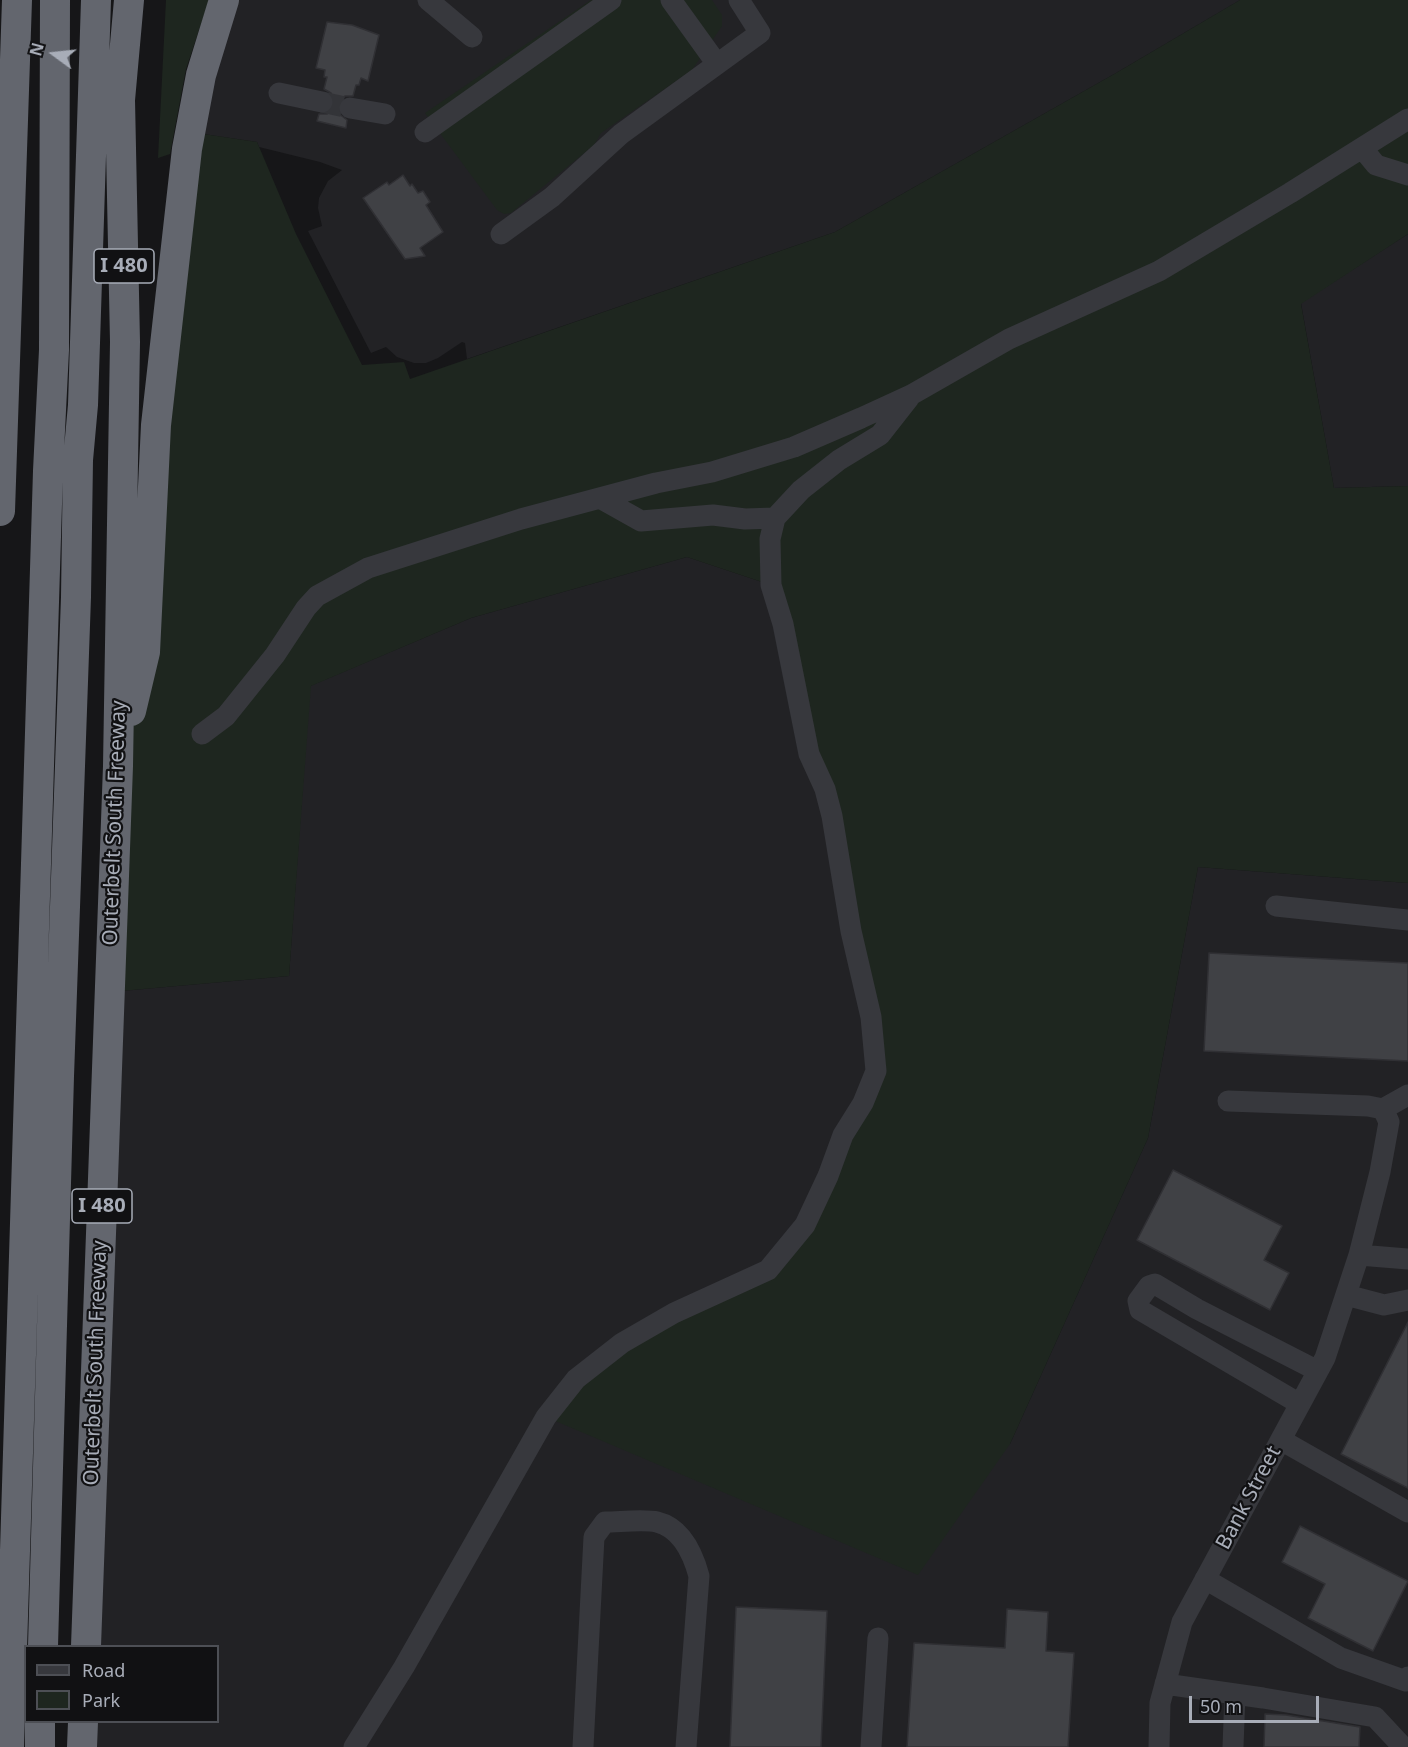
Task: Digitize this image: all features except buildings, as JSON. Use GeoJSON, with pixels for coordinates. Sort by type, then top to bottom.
{"type":"FeatureCollection","features":[{"type":"Feature","properties":{"kind":"highway"},"geometry":{"type":"LineString","coordinates":[[0,511],[17,0]]}},
{"type":"Feature","properties":{"kind":"highway"},"geometry":{"type":"LineString","coordinates":[[9,1747],[48,471],[54,350],[55,0]]}},
{"type":"Feature","properties":{"kind":"highway"},"geometry":{"type":"LineString","coordinates":[[43,1645],[78,460],[83,405],[96,0]]}},
{"type":"Feature","properties":{"kind":"highway","name":"I 480"},"geometry":{"type":"LineString","coordinates":[[129,0],[120,100],[132,653]]}},
{"type":"Feature","properties":{"kind":"highway"},"geometry":{"type":"LineString","coordinates":[[132,653],[187,148],[201,75],[224,0]]}},
{"type":"Feature","properties":{"kind":"highway","name":"Outerbelt South Freeway"},"geometry":{"type":"LineString","coordinates":[[86,1645],[118,766],[132,653]]}},
{"type":"Feature","properties":{"kind":"highway"},"geometry":{"type":"LineString","coordinates":[[40,1723],[40,1747]]}},
{"type":"Feature","properties":{"kind":"highway"},"geometry":{"type":"LineString","coordinates":[[82,1747],[83,1723]]}},
{"type":"Feature","properties":{"kind":"street"},"geometry":{"type":"LineString","coordinates":[[428,0],[472,37]]}},
{"type":"Feature","properties":{"kind":"street"},"geometry":{"type":"LineString","coordinates":[[426,132],[611,0]]}},
{"type":"Feature","properties":{"kind":"street"},"geometry":{"type":"LineString","coordinates":[[671,0],[717,64]]}},
{"type":"Feature","properties":{"kind":"street"},"geometry":{"type":"LineString","coordinates":[[501,234],[552,197],[621,134],[760,33],[740,0]]}},
{"type":"Feature","properties":{"kind":"street"},"geometry":{"type":"LineString","coordinates":[[279,93],[322,102]]}},
{"type":"Feature","properties":{"kind":"street"},"geometry":{"type":"LineString","coordinates":[[350,108],[385,114]]}},
{"type":"Feature","properties":{"kind":"street"},"geometry":{"type":"LineString","coordinates":[[202,734],[226,716],[275,655],[317,596],[368,568],[408,553],[521,519],[656,483],[712,472],[794,447],[911,395],[1009,339],[1159,271],[1408,119]]}},
{"type":"Feature","properties":{"kind":"street"},"geometry":{"type":"LineString","coordinates":[[1362,148],[1376,165],[1408,175]]}},
{"type":"Feature","properties":{"kind":"street"},"geometry":{"type":"LineString","coordinates":[[354,1747],[409,1658],[552,1409],[576,1378],[622,1343],[674,1313],[768,1270],[805,1225],[828,1176],[843,1135],[862,1103],[876,1071],[871,1017],[851,931],[832,816],[825,789],[809,754],[785,634],[771,585],[770,539],[775,518],[801,490],[839,460],[880,435],[911,395]]}},
{"type":"Feature","properties":{"kind":"street"},"geometry":{"type":"LineString","coordinates":[[600,498],[641,521],[713,515],[745,519],[775,518]]}},
{"type":"Feature","properties":{"kind":"street"},"geometry":{"type":"LineString","coordinates":[[1276,906],[1408,920]]}},
{"type":"Feature","properties":{"kind":"street"},"geometry":{"type":"LineString","coordinates":[[1228,1101],[1368,1106],[1383,1109],[1408,1095]]}},
{"type":"Feature","properties":{"kind":"street","name":"Bank Street"},"geometry":{"type":"LineString","coordinates":[[1159,1747],[1160,1703],[1182,1622],[1325,1358],[1359,1255],[1386,1143],[1389,1122],[1383,1109]]}},
{"type":"Feature","properties":{"kind":"street"},"geometry":{"type":"LineString","coordinates":[[1359,1255],[1408,1259]]}},
{"type":"Feature","properties":{"kind":"street"},"geometry":{"type":"LineString","coordinates":[[1300,1404],[1140,1310],[1138,1301],[1149,1286],[1155,1284],[1197,1309],[1318,1371]]}},
{"type":"Feature","properties":{"kind":"street"},"geometry":{"type":"LineString","coordinates":[[1346,1295],[1384,1305],[1408,1300]]}},
{"type":"Feature","properties":{"kind":"street"},"geometry":{"type":"LineString","coordinates":[[1281,1440],[1408,1512]]}},
{"type":"Feature","properties":{"kind":"street"},"geometry":{"type":"LineString","coordinates":[[583,1747],[594,1537],[605,1522],[658,1522],[678,1533],[693,1554],[699,1576],[686,1747]]}},
{"type":"Feature","properties":{"kind":"street"},"geometry":{"type":"LineString","coordinates":[[1205,1579],[1341,1658],[1406,1682],[1408,1677]]}},
{"type":"Feature","properties":{"kind":"street"},"geometry":{"type":"LineString","coordinates":[[871,1747],[878,1638]]}},
{"type":"Feature","properties":{"kind":"street"},"geometry":{"type":"LineString","coordinates":[[1165,1684],[1375,1717],[1403,1747]]}},
{"type":"Feature","properties":{"kind":"street"},"geometry":{"type":"LineString","coordinates":[[1233,1747],[1235,1694]]}},
{"type":"Feature","properties":{"kind":"shaded area"},"geometry":{"type":"Polygon","coordinates":[[[238,0],[1240,0],[835,232],[467,359],[465,343],[462,342],[438,358],[426,363],[414,363],[397,357],[386,347],[371,353],[308,231],[322,226],[318,208],[319,198],[328,181],[342,170],[320,162],[259,147],[257,142],[203,134],[211,88],[238,0]]]}},
{"type":"Feature","properties":{"kind":"shaded area"},"geometry":{"type":"Polygon","coordinates":[[[1408,234],[1408,486],[1334,488],[1301,303],[1408,234]]]}},
{"type":"Feature","properties":{"kind":"shaded area"},"geometry":{"type":"Polygon","coordinates":[[[687,557],[771,585],[1010,1444],[1148,1138],[1198,867],[1408,883],[1408,1747],[82,1747],[83,1723],[219,1723],[219,1645],[86,1645],[110,992],[289,976],[310,686],[471,618],[687,557]]]}},
{"type":"Feature","properties":{"kind":"green space"},"geometry":{"type":"Polygon","coordinates":[[[166,0],[209,0],[186,69],[170,154],[158,158],[166,0]]]}},
{"type":"Feature","properties":{"kind":"green space"},"geometry":{"type":"Polygon","coordinates":[[[591,0],[712,0],[722,15],[722,26],[692,70],[601,133],[594,145],[511,213],[504,214],[497,210],[425,113],[591,0]]]}},
{"type":"Feature","properties":{"kind":"green space"},"geometry":{"type":"Polygon","coordinates":[[[1240,0],[1408,0],[1408,234],[1301,304],[1334,488],[1408,486],[1408,883],[1198,867],[1148,1138],[1010,1444],[918,1575],[546,1417],[576,1379],[768,1270],[863,1103],[871,1017],[771,585],[687,557],[471,618],[311,686],[289,976],[110,992],[118,766],[190,132],[257,142],[296,234],[362,365],[404,362],[410,379],[835,232],[1240,0]]]}},
{"type":"Feature","properties":{"kind":"tunnel"},"geometry":{"type":"LineString","coordinates":[[322,102],[350,108]]}}]}
